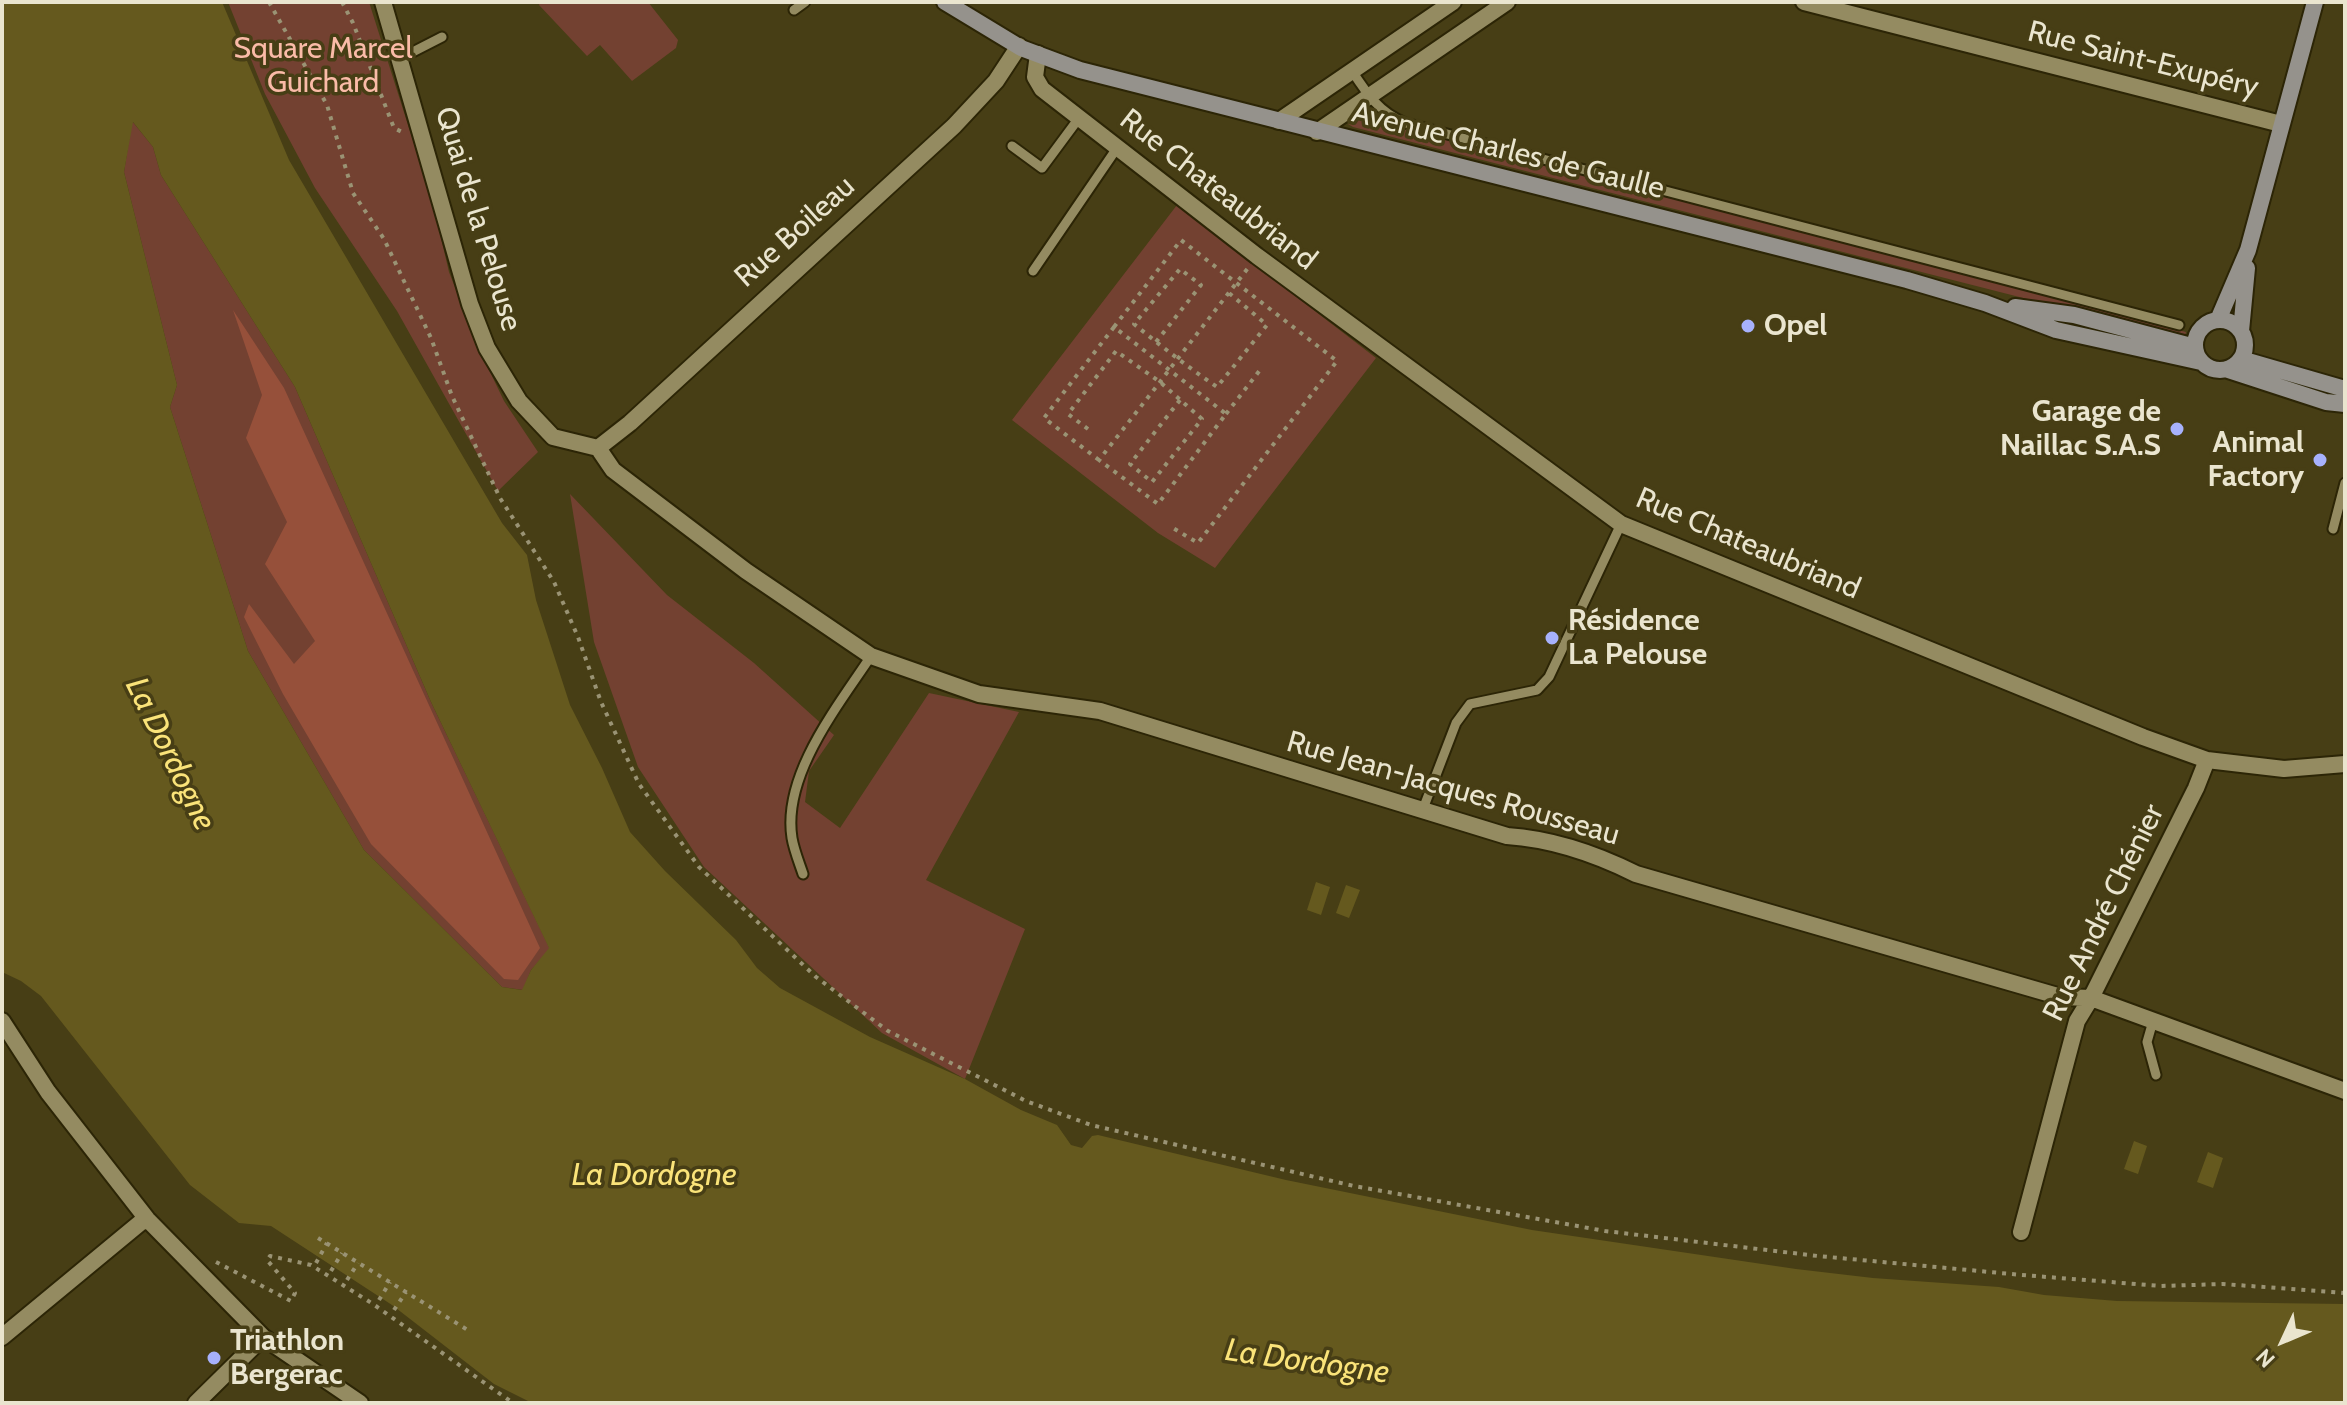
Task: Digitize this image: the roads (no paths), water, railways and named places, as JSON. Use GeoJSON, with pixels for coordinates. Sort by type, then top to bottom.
{"type":"FeatureCollection","features":[{"type":"Feature","properties":{"kind":"main road","name":"Avenue Charles de Gaulle"},"geometry":{"type":"LineString","coordinates":[[945,2],[1019,46],[1080,70],[1907,280],[1985,303],[2056,330],[2198,355]]}},
{"type":"Feature","properties":{"kind":"main road"},"geometry":{"type":"LineString","coordinates":[[2218,320],[2248,250],[2315,2]]}},
{"type":"Feature","properties":{"kind":"main road"},"geometry":{"type":"LineString","coordinates":[[2235,364],[2245,345],[2241,331],[2248,250]]}},
{"type":"Feature","properties":{"kind":"main road"},"geometry":{"type":"LineString","coordinates":[[2241,331],[2230,323],[2218,320],[2204,326],[2199,332],[2198,355],[2214,370],[2235,364],[2345,389]]}},
{"type":"Feature","properties":{"kind":"main road"},"geometry":{"type":"LineString","coordinates":[[2235,364],[2326,402],[2345,404]]}},
{"type":"Feature","properties":{"kind":"street","name":"Quai de la Pelouse"},"geometry":{"type":"LineString","coordinates":[[383,2],[470,304],[487,348],[519,401],[553,437],[598,448]]}},
{"type":"Feature","properties":{"kind":"street"},"geometry":{"type":"LineString","coordinates":[[1279,121],[1453,2]]}},
{"type":"Feature","properties":{"kind":"street"},"geometry":{"type":"LineString","coordinates":[[1317,132],[1507,2]]}},
{"type":"Feature","properties":{"kind":"street","name":"Rue Saint-Exupéry"},"geometry":{"type":"LineString","coordinates":[[1804,2],[2281,124]]}},
{"type":"Feature","properties":{"kind":"street","name":"Rue Boileau"},"geometry":{"type":"LineString","coordinates":[[598,448],[630,423],[954,126],[996,81],[1019,46]]}},
{"type":"Feature","properties":{"kind":"street","name":"Rue Chateaubriand"},"geometry":{"type":"LineString","coordinates":[[1038,54],[1035,77],[1042,89],[1257,256],[1621,524],[2143,737],[2207,760],[2284,769],[2345,764]]}},
{"type":"Feature","properties":{"kind":"street","name":"Rue Jean-Jacques Rousseau"},"geometry":{"type":"LineString","coordinates":[[598,448],[613,470],[746,571],[871,656],[979,694],[1100,711],[1507,836],[1532,838],[1577,850],[1608,860],[1636,874],[2061,997],[2091,998],[2345,1091]]}},
{"type":"Feature","properties":{"kind":"street","name":"Rue André Chénier"},"geometry":{"type":"LineString","coordinates":[[2021,1232],[2077,1021],[2196,788],[2207,760]]}},
{"type":"Feature","properties":{"kind":"street"},"geometry":{"type":"LineString","coordinates":[[2,1021],[48,1092],[147,1219],[263,1337],[360,1403]]}},
{"type":"Feature","properties":{"kind":"street"},"geometry":{"type":"LineString","coordinates":[[2,1337],[147,1219]]}},
{"type":"Feature","properties":{"kind":"street"},"geometry":{"type":"LineString","coordinates":[[196,1403],[263,1337]]}},
{"type":"Feature","properties":{"kind":"lane"},"geometry":{"type":"LineString","coordinates":[[794,10],[805,2]]}},
{"type":"Feature","properties":{"kind":"lane"},"geometry":{"type":"LineString","coordinates":[[399,59],[442,37]]}},
{"type":"Feature","properties":{"kind":"lane"},"geometry":{"type":"LineString","coordinates":[[1352,71],[1369,96],[1389,116],[1453,137],[2179,325]]}},
{"type":"Feature","properties":{"kind":"lane"},"geometry":{"type":"LineString","coordinates":[[1012,146],[1042,168],[1079,118]]}},
{"type":"Feature","properties":{"kind":"lane"},"geometry":{"type":"LineString","coordinates":[[1033,271],[1117,148]]}},
{"type":"Feature","properties":{"kind":"lane"},"geometry":{"type":"LineString","coordinates":[[2333,529],[2345,483]]}},
{"type":"Feature","properties":{"kind":"lane"},"geometry":{"type":"LineString","coordinates":[[1423,809],[1456,723],[1470,704],[1537,690],[1549,677],[1621,524]]}},
{"type":"Feature","properties":{"kind":"lane"},"geometry":{"type":"LineString","coordinates":[[803,874],[792,837],[794,792],[825,727],[871,656]]}},
{"type":"Feature","properties":{"kind":"lane"},"geometry":{"type":"LineString","coordinates":[[2153,1021],[2147,1042],[2156,1075]]}},
{"type":"Feature","properties":{"kind":"water","name":"La Dordogne"},"geometry":{"type":"Polygon","coordinates":[[[2,2],[222,2],[289,160],[502,523],[527,555],[536,600],[570,705],[630,832],[736,940],[757,968],[780,988],[870,1037],[965,1079],[1021,1110],[1057,1125],[1071,1145],[1082,1148],[1092,1136],[1098,1135],[1286,1180],[1532,1230],[1796,1269],[2117,1301],[2345,1304],[2345,1403],[532,1403],[494,1384],[392,1305],[271,1226],[239,1223],[190,1185],[41,996],[2,972],[2,2]],[[133,122],[124,172],[177,385],[170,407],[248,651],[364,850],[502,987],[522,990],[531,970],[549,948],[431,702],[295,387],[161,175],[153,147],[133,122]]]}},
{"type":"Feature","properties":{"kind":"water"},"geometry":{"type":"Polygon","coordinates":[[[1316,882],[1330,887],[1321,915],[1307,910],[1316,882]]]}},
{"type":"Feature","properties":{"kind":"water"},"geometry":{"type":"Polygon","coordinates":[[[1346,885],[1360,890],[1349,918],[1336,913],[1346,885]]]}},
{"type":"Feature","properties":{"kind":"water"},"geometry":{"type":"Polygon","coordinates":[[[2134,1141],[2147,1146],[2138,1174],[2124,1169],[2134,1141]]]}},
{"type":"Feature","properties":{"kind":"water"},"geometry":{"type":"Polygon","coordinates":[[[2208,1152],[2223,1158],[2213,1188],[2197,1182],[2208,1152]]]}},
{"type":"Feature","properties":{"kind":"place","name":"Opel"},"geometry":{"type":"Point","coordinates":[1748,326]}},
{"type":"Feature","properties":{"kind":"place","name":"Garage de Naillac S.A.S"},"geometry":{"type":"Point","coordinates":[2177,429]}},
{"type":"Feature","properties":{"kind":"place","name":"Animal Factory"},"geometry":{"type":"Point","coordinates":[2320,460]}},
{"type":"Feature","properties":{"kind":"place","name":"Résidence La Pelouse"},"geometry":{"type":"Point","coordinates":[1552,638]}},
{"type":"Feature","properties":{"kind":"place","name":"Triathlon Bergerac"},"geometry":{"type":"Point","coordinates":[214,1358]}},
{"type":"Feature","properties":{"kind":"park label","name":"Square Marcel Guichard"},"geometry":{"type":"Point","coordinates":[323,66]}}]}
